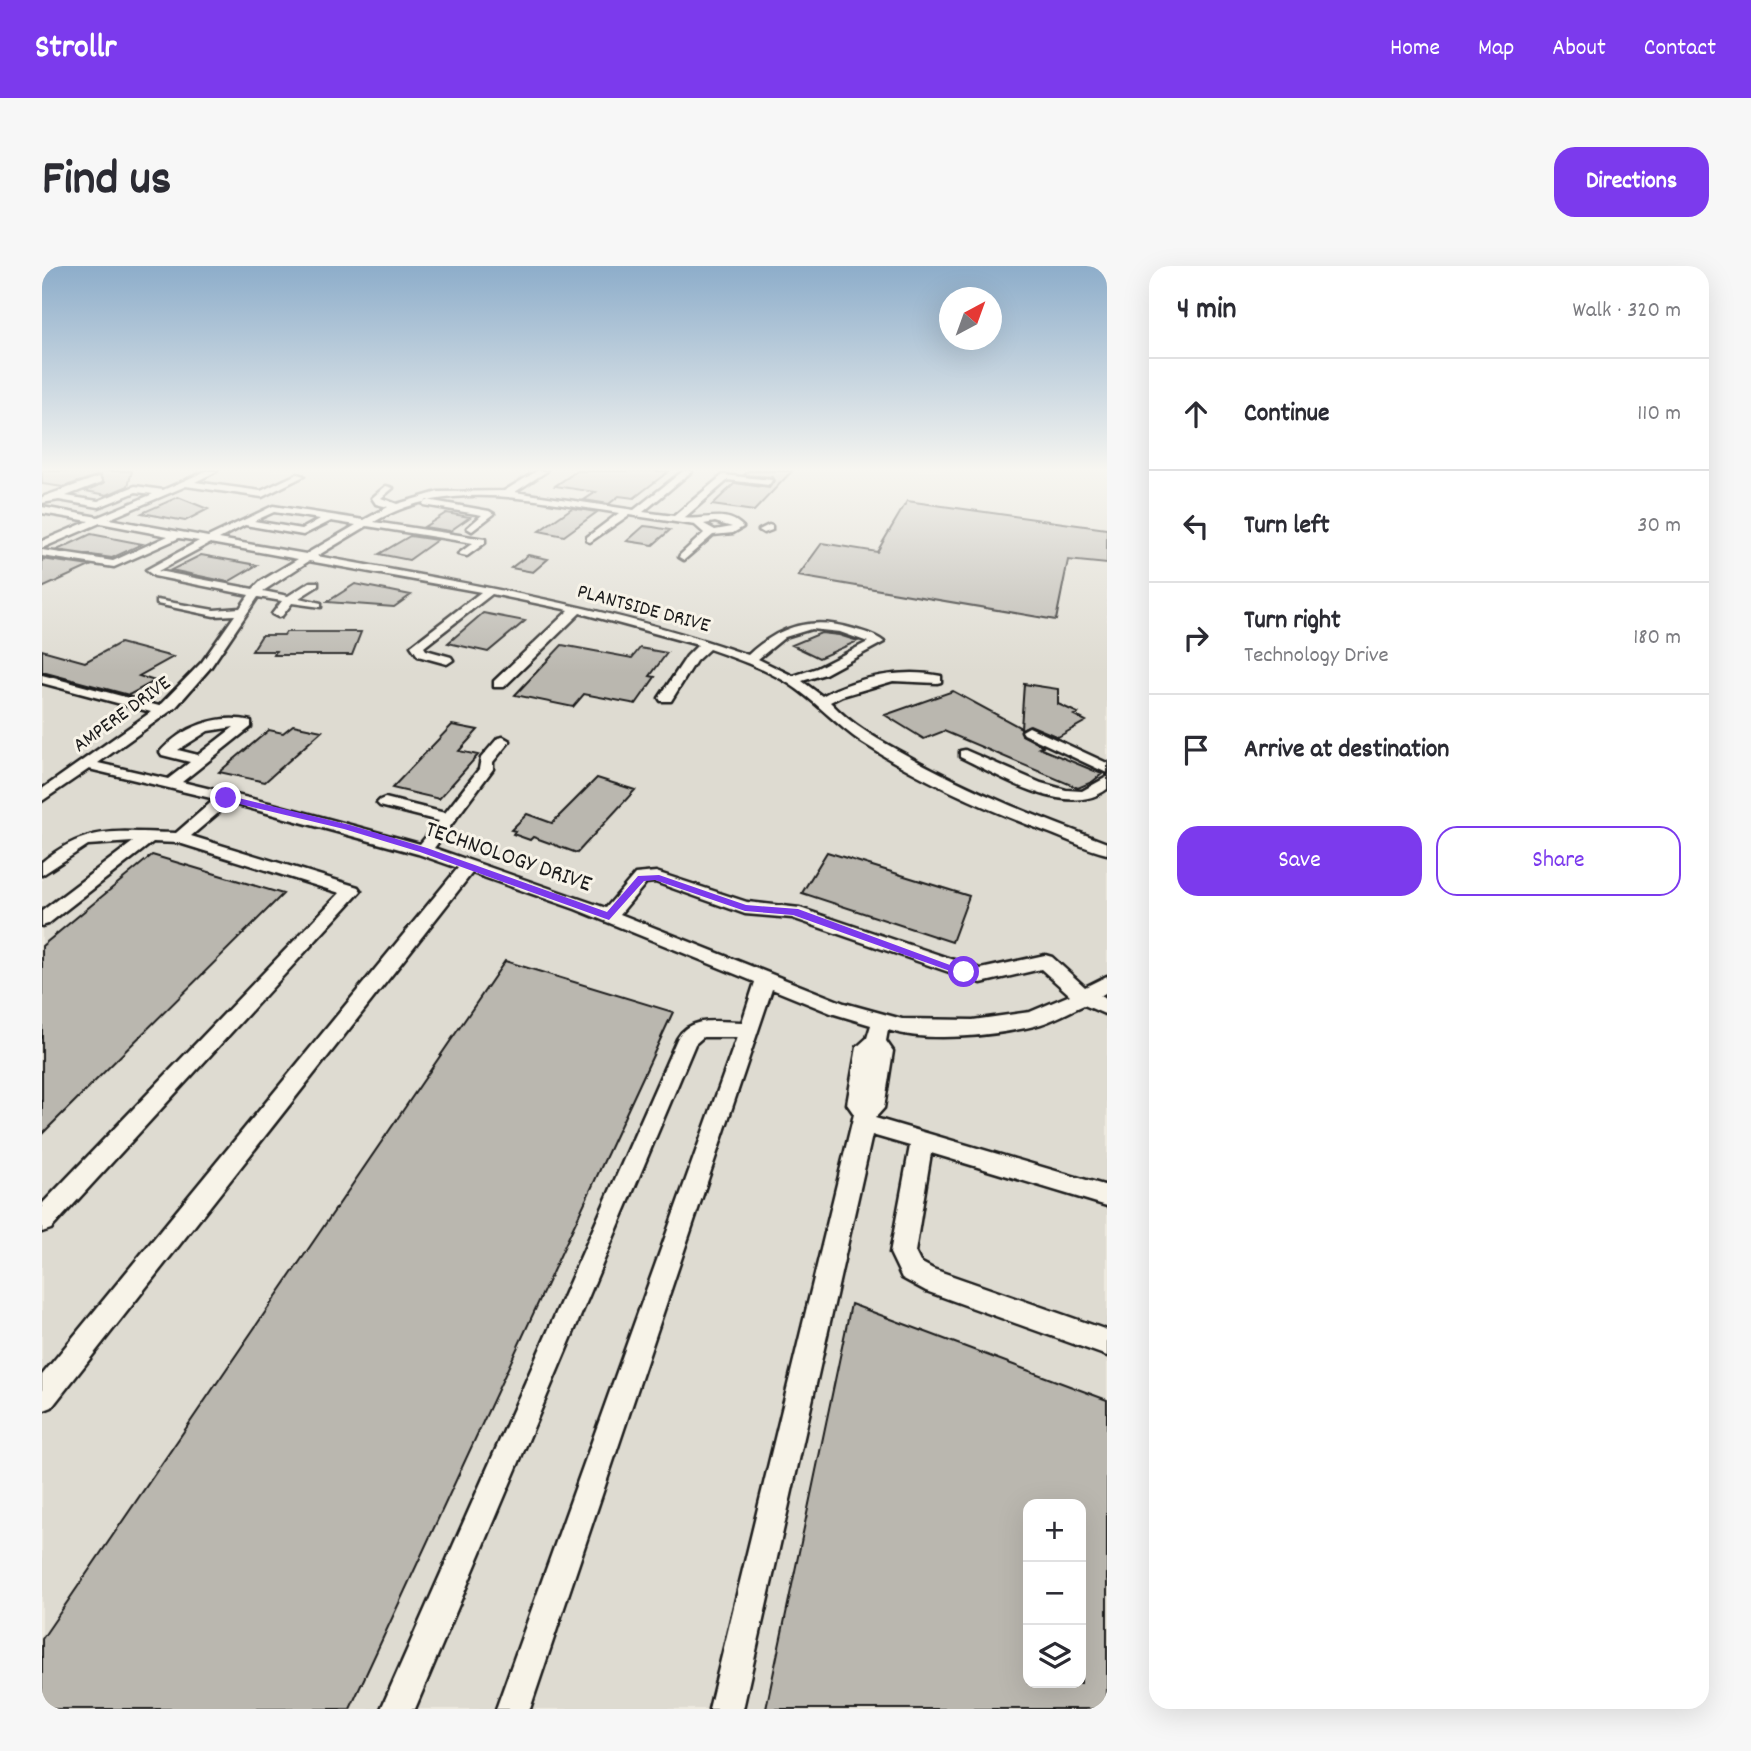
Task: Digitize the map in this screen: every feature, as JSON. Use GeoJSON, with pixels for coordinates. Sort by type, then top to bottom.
{"type":"FeatureCollection","features":[{"type":"Feature","properties":{"kind":"street"},"geometry":{"type":"LineString","coordinates":[[42,553],[114,564],[170,538]]}},
{"type":"Feature","properties":{"kind":"street","name":"PLANTSIDE DRIVE"},"geometry":{"type":"LineString","coordinates":[[201,538],[578,608],[707,643],[751,659],[792,680],[838,719],[870,741],[948,784],[1004,810],[1107,849]]}},
{"type":"Feature","properties":{"kind":"street"},"geometry":{"type":"LineString","coordinates":[[212,538],[150,570],[254,595],[317,605]]}},
{"type":"Feature","properties":{"kind":"street","name":"AMPERE DRIVE"},"geometry":{"type":"LineString","coordinates":[[42,796],[161,712],[188,687],[206,665],[254,595],[277,574],[339,538]]}},
{"type":"Feature","properties":{"kind":"street"},"geometry":{"type":"LineString","coordinates":[[463,554],[482,541],[465,538]]}},
{"type":"Feature","properties":{"kind":"street"},"geometry":{"type":"LineString","coordinates":[[684,557],[703,538]]}},
{"type":"Feature","properties":{"kind":"street"},"geometry":{"type":"LineString","coordinates":[[278,614],[289,600],[314,584]]}},
{"type":"Feature","properties":{"kind":"street"},"geometry":{"type":"LineString","coordinates":[[447,660],[422,653],[417,646],[490,591]]}},
{"type":"Feature","properties":{"kind":"street"},"geometry":{"type":"LineString","coordinates":[[161,602],[214,613],[243,611]]}},
{"type":"Feature","properties":{"kind":"street"},"geometry":{"type":"LineString","coordinates":[[499,684],[578,608]]}},
{"type":"Feature","properties":{"kind":"street"},"geometry":{"type":"LineString","coordinates":[[751,659],[773,638],[813,623],[841,626],[878,642],[821,671],[792,680]]}},
{"type":"Feature","properties":{"kind":"street"},"geometry":{"type":"LineString","coordinates":[[666,698],[691,659],[707,643]]}},
{"type":"Feature","properties":{"kind":"street"},"geometry":{"type":"LineString","coordinates":[[821,702],[837,693],[892,677],[937,679]]}},
{"type":"Feature","properties":{"kind":"street"},"geometry":{"type":"LineString","coordinates":[[42,679],[161,712]]}},
{"type":"Feature","properties":{"kind":"street"},"geometry":{"type":"LineString","coordinates":[[170,785],[246,724],[229,720],[201,727],[167,752],[201,760]]}},
{"type":"Feature","properties":{"kind":"street"},"geometry":{"type":"LineString","coordinates":[[1029,731],[1107,768]]}},
{"type":"Feature","properties":{"kind":"street"},"geometry":{"type":"LineString","coordinates":[[424,850],[486,769],[486,761],[503,741]]}},
{"type":"Feature","properties":{"kind":"street"},"geometry":{"type":"LineString","coordinates":[[965,754],[1049,791],[1067,795],[1090,793],[1107,780]]}},
{"type":"Feature","properties":{"kind":"street","name":"TECHNOLOGY DRIVE"},"geometry":{"type":"LineString","coordinates":[[84,764],[347,827],[469,865],[609,916],[765,980],[878,1032],[902,1027],[973,1028],[1033,1020],[1084,997],[1107,983]]}},
{"type":"Feature","properties":{"kind":"street"},"geometry":{"type":"LineString","coordinates":[[180,838],[226,798]]}},
{"type":"Feature","properties":{"kind":"street"},"geometry":{"type":"LineString","coordinates":[[385,803],[449,819]]}},
{"type":"Feature","properties":{"kind":"street"},"geometry":{"type":"LineString","coordinates":[[42,870],[79,843],[104,836],[180,838],[352,891],[42,1221]]}},
{"type":"Feature","properties":{"kind":"street"},"geometry":{"type":"LineString","coordinates":[[42,920],[146,839]]}},
{"type":"Feature","properties":{"kind":"street"},"geometry":{"type":"LineString","coordinates":[[42,1397],[469,865]]}},
{"type":"Feature","properties":{"kind":"street"},"geometry":{"type":"LineString","coordinates":[[609,916],[641,878],[656,877],[745,908],[794,912],[964,972],[981,975],[1045,962],[1084,997],[1107,1008]]}},
{"type":"Feature","properties":{"kind":"street"},"geometry":{"type":"LineString","coordinates":[[513,1709],[750,1030],[765,980]]}},
{"type":"Feature","properties":{"kind":"street"},"geometry":{"type":"LineString","coordinates":[[398,1709],[687,1039],[699,1029],[750,1030]]}},
{"type":"Feature","properties":{"kind":"street"},"geometry":{"type":"LineString","coordinates":[[726,1709],[865,1117],[873,1108],[883,1051],[878,1032]]}},
{"type":"Feature","properties":{"kind":"street"},"geometry":{"type":"LineString","coordinates":[[865,1117],[922,1140],[1107,1196]]}},
{"type":"Feature","properties":{"kind":"street"},"geometry":{"type":"LineString","coordinates":[[922,1140],[902,1253],[911,1270],[926,1279],[1107,1343]]}},
{"type":"Feature","properties":{"kind":"shaded area"},"geometry":{"type":"Polygon","coordinates":[[[42,538],[1107,538],[1107,1709],[42,1709],[42,538]]]}},
{"type":"Feature","properties":{"kind":"building"},"geometry":{"type":"Polygon","coordinates":[[[82,538],[113,538],[142,544],[112,558],[57,550],[82,538]]]}},
{"type":"Feature","properties":{"kind":"building"},"geometry":{"type":"Polygon","coordinates":[[[406,538],[437,540],[409,560],[379,554],[406,538]]]}},
{"type":"Feature","properties":{"kind":"building"},"geometry":{"type":"Polygon","coordinates":[[[630,538],[661,538],[653,545],[627,541],[630,538]]]}},
{"type":"Feature","properties":{"kind":"building"},"geometry":{"type":"Polygon","coordinates":[[[885,538],[1107,538],[1107,564],[1068,560],[1056,620],[798,576],[822,543],[877,552],[885,538]]]}},
{"type":"Feature","properties":{"kind":"building"},"geometry":{"type":"Polygon","coordinates":[[[201,555],[257,565],[228,582],[171,570],[201,555]]]}},
{"type":"Feature","properties":{"kind":"building"},"geometry":{"type":"Polygon","coordinates":[[[528,555],[548,559],[533,572],[511,568],[528,555]]]}},
{"type":"Feature","properties":{"kind":"building"},"geometry":{"type":"Polygon","coordinates":[[[42,559],[90,566],[42,588],[42,559]]]}},
{"type":"Feature","properties":{"kind":"building"},"geometry":{"type":"Polygon","coordinates":[[[355,584],[411,595],[394,607],[327,602],[355,584]]]}},
{"type":"Feature","properties":{"kind":"building"},"geometry":{"type":"Polygon","coordinates":[[[483,613],[525,621],[488,652],[448,643],[483,613]]]}},
{"type":"Feature","properties":{"kind":"building"},"geometry":{"type":"Polygon","coordinates":[[[286,632],[361,632],[352,655],[274,655],[276,651],[252,651],[262,635],[284,635],[286,632]]]}},
{"type":"Feature","properties":{"kind":"building"},"geometry":{"type":"Polygon","coordinates":[[[821,633],[858,641],[819,658],[792,645],[821,633]]]}},
{"type":"Feature","properties":{"kind":"building"},"geometry":{"type":"Polygon","coordinates":[[[120,643],[173,657],[139,676],[155,681],[129,695],[42,672],[42,650],[85,662],[120,643]]]}},
{"type":"Feature","properties":{"kind":"building"},"geometry":{"type":"Polygon","coordinates":[[[562,645],[632,658],[640,648],[667,653],[650,676],[655,677],[636,704],[584,694],[573,707],[515,695],[562,645]]]}},
{"type":"Feature","properties":{"kind":"building"},"geometry":{"type":"Polygon","coordinates":[[[1024,684],[1058,689],[1058,704],[1078,713],[1074,715],[1086,721],[1058,737],[1030,725],[1021,729],[1022,735],[1043,746],[1039,748],[1102,774],[1092,782],[1078,788],[944,731],[924,739],[885,715],[953,691],[1021,728],[1024,684]]]}},
{"type":"Feature","properties":{"kind":"building"},"geometry":{"type":"Polygon","coordinates":[[[293,725],[322,731],[265,782],[219,772],[269,730],[283,733],[293,725]]]}},
{"type":"Feature","properties":{"kind":"building"},"geometry":{"type":"Polygon","coordinates":[[[452,725],[478,730],[459,751],[478,755],[439,799],[392,788],[452,725]]]}},
{"type":"Feature","properties":{"kind":"building"},"geometry":{"type":"Polygon","coordinates":[[[597,778],[635,790],[577,853],[533,837],[530,840],[513,834],[515,831],[511,830],[527,814],[552,823],[597,778]]]}},
{"type":"Feature","properties":{"kind":"building"},"geometry":{"type":"Polygon","coordinates":[[[827,852],[969,896],[952,942],[802,893],[827,852]]]}},
{"type":"Feature","properties":{"kind":"building"},"geometry":{"type":"Polygon","coordinates":[[[152,855],[283,894],[42,1134],[42,946],[152,855]]]}},
{"type":"Feature","properties":{"kind":"building"},"geometry":{"type":"Polygon","coordinates":[[[505,961],[673,1012],[350,1709],[42,1709],[42,1639],[505,961]]]}},
{"type":"Feature","properties":{"kind":"building"},"geometry":{"type":"Polygon","coordinates":[[[851,1304],[1107,1400],[1107,1709],[766,1709],[851,1304]]]}},
{"type":"Feature","properties":{"kind":"route"},"geometry":{"type":"LineString","coordinates":[[226,798],[347,827],[424,850],[609,916],[641,878],[656,877],[745,908],[794,912],[964,972]]}}]}
